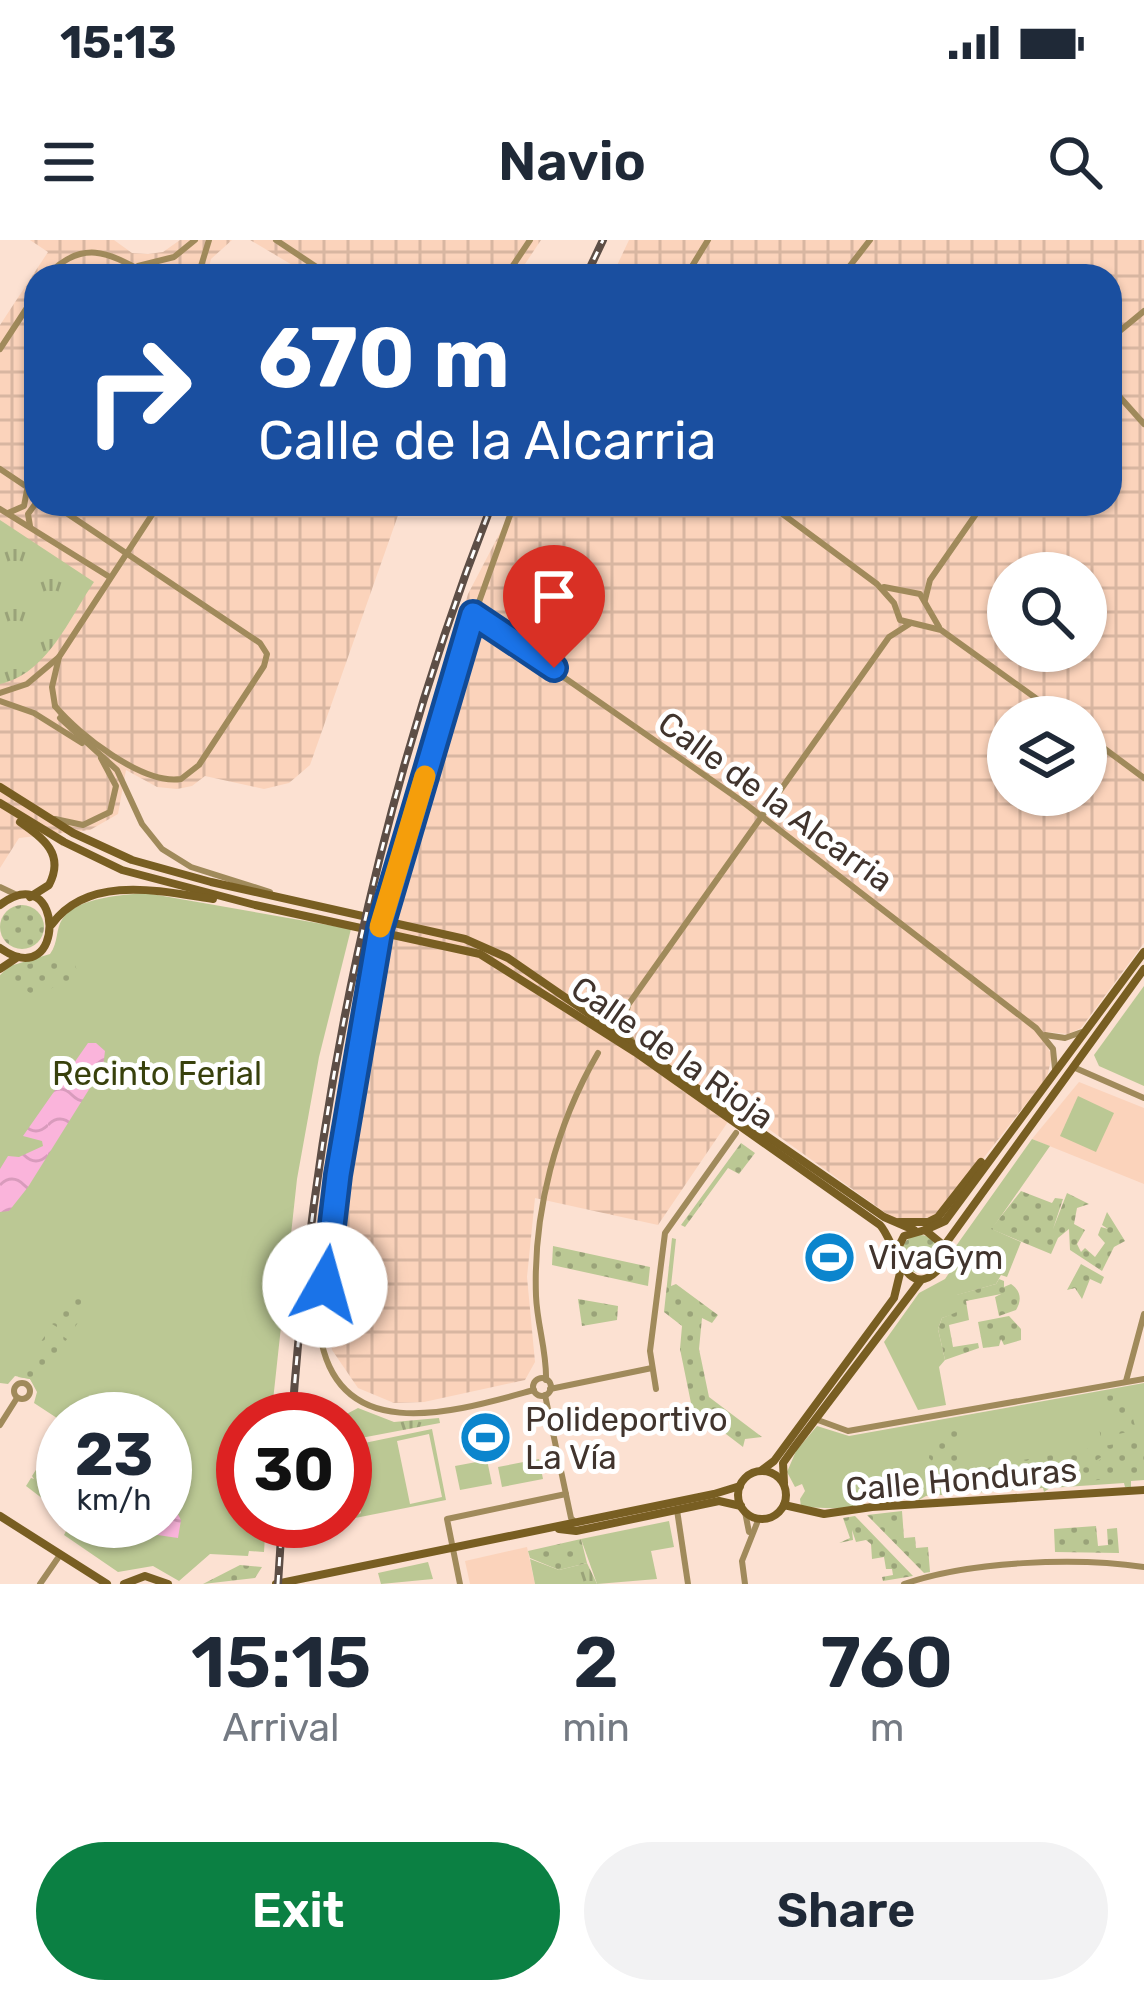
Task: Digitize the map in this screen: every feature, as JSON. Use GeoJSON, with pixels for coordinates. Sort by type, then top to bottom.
{"type":"FeatureCollection","features":[{"type":"Feature","properties":{"kind":"main road"},"geometry":{"type":"LineString","coordinates":[[0,787],[73,833],[132,860],[346,911],[397,929]]}},
{"type":"Feature","properties":{"kind":"main road"},"geometry":{"type":"LineString","coordinates":[[0,804],[39,835],[54,856],[52,880],[30,897]]}},
{"type":"Feature","properties":{"kind":"main road"},"geometry":{"type":"LineString","coordinates":[[0,804],[122,870],[256,905]]}},
{"type":"Feature","properties":{"kind":"main road"},"geometry":{"type":"LineString","coordinates":[[0,969],[46,945],[61,913],[83,900],[128,889],[397,929]]}},
{"type":"Feature","properties":{"kind":"main road"},"geometry":{"type":"LineString","coordinates":[[0,905],[19,896],[30,897],[46,907],[52,924]]}},
{"type":"Feature","properties":{"kind":"main road","name":"Calle de la Rioja"},"geometry":{"type":"LineString","coordinates":[[397,929],[495,951],[884,1217],[920,1230]]}},
{"type":"Feature","properties":{"kind":"main road","name":"Calle de la Rioja"},"geometry":{"type":"LineString","coordinates":[[397,929],[480,954],[517,974],[880,1225],[896,1252]]}},
{"type":"Feature","properties":{"kind":"main road"},"geometry":{"type":"LineString","coordinates":[[0,948],[18,957]]}},
{"type":"Feature","properties":{"kind":"main road"},"geometry":{"type":"LineString","coordinates":[[276,1584],[740,1486],[749,1474],[762,1470],[774,1461],[894,1298],[901,1239],[945,1221],[1144,952]]}},
{"type":"Feature","properties":{"kind":"main road"},"geometry":{"type":"LineString","coordinates":[[521,1534],[576,1531],[719,1502],[759,1518],[773,1516],[784,1505],[783,1463],[923,1278],[941,1265],[943,1247],[1144,969]]}},
{"type":"Feature","properties":{"kind":"main road"},"geometry":{"type":"LineString","coordinates":[[884,1217],[910,1223],[934,1220],[999,1145]]}},
{"type":"Feature","properties":{"kind":"main road"},"geometry":{"type":"LineString","coordinates":[[920,1230],[934,1234],[943,1247]]}},
{"type":"Feature","properties":{"kind":"main road"},"geometry":{"type":"LineString","coordinates":[[901,1268],[923,1278]]}},
{"type":"Feature","properties":{"kind":"main road"},"geometry":{"type":"LineString","coordinates":[[762,1470],[784,1483]]}},
{"type":"Feature","properties":{"kind":"main road"},"geometry":{"type":"LineString","coordinates":[[740,1486],[743,1509]]}},
{"type":"Feature","properties":{"kind":"main road","name":"Calle Honduras"},"geometry":{"type":"LineString","coordinates":[[784,1505],[824,1514],[1144,1490]]}},
{"type":"Feature","properties":{"kind":"main road"},"geometry":{"type":"LineString","coordinates":[[0,1516],[106,1584]]}},
{"type":"Feature","properties":{"kind":"main road"},"geometry":{"type":"LineString","coordinates":[[124,1584],[145,1576],[168,1584]]}},
{"type":"Feature","properties":{"kind":"street"},"geometry":{"type":"LineString","coordinates":[[143,264],[174,257],[195,240]]}},
{"type":"Feature","properties":{"kind":"street"},"geometry":{"type":"LineString","coordinates":[[276,240],[312,264]]}},
{"type":"Feature","properties":{"kind":"street"},"geometry":{"type":"LineString","coordinates":[[55,264],[77,247],[90,245],[130,264]]}},
{"type":"Feature","properties":{"kind":"street"},"geometry":{"type":"LineString","coordinates":[[0,350],[24,313]]}},
{"type":"Feature","properties":{"kind":"street"},"geometry":{"type":"LineString","coordinates":[[1122,399],[1144,424]]}},
{"type":"Feature","properties":{"kind":"street"},"geometry":{"type":"LineString","coordinates":[[2,510],[110,577]]}},
{"type":"Feature","properties":{"kind":"street"},"geometry":{"type":"LineString","coordinates":[[29,516],[32,529]]}},
{"type":"Feature","properties":{"kind":"street"},"geometry":{"type":"LineString","coordinates":[[55,706],[91,739],[152,778],[181,779],[199,765],[264,666],[267,654],[260,643],[71,516]]}},
{"type":"Feature","properties":{"kind":"street"},"geometry":{"type":"LineString","coordinates":[[0,697],[27,684],[58,657],[151,516]]}},
{"type":"Feature","properties":{"kind":"street"},"geometry":{"type":"LineString","coordinates":[[510,516],[473,614],[380,929],[338,1175],[320,1334],[324,1357],[343,1386],[382,1412],[429,1413],[652,1369]]}},
{"type":"Feature","properties":{"kind":"street"},"geometry":{"type":"LineString","coordinates":[[785,516],[878,584],[899,620],[941,630],[1033,696]]}},
{"type":"Feature","properties":{"kind":"street"},"geometry":{"type":"LineString","coordinates":[[632,1041],[624,1025],[628,1005],[889,637],[922,618],[936,571],[975,516]]}},
{"type":"Feature","properties":{"kind":"street"},"geometry":{"type":"LineString","coordinates":[[889,637],[893,606],[936,571]]}},
{"type":"Feature","properties":{"kind":"street"},"geometry":{"type":"LineString","coordinates":[[878,584],[909,591],[925,604],[941,630]]}},
{"type":"Feature","properties":{"kind":"street","name":"Calle de la Alcarria"},"geometry":{"type":"LineString","coordinates":[[473,614],[763,817],[1045,1035]]}},
{"type":"Feature","properties":{"kind":"street"},"geometry":{"type":"LineString","coordinates":[[58,657],[52,687],[55,706],[69,728],[117,770],[142,824],[162,849],[191,867],[292,900]]}},
{"type":"Feature","properties":{"kind":"street"},"geometry":{"type":"LineString","coordinates":[[0,697],[87,746],[115,779],[115,802],[110,812],[93,823],[61,821],[28,805]]}},
{"type":"Feature","properties":{"kind":"street"},"geometry":{"type":"LineString","coordinates":[[1107,751],[1144,778]]}},
{"type":"Feature","properties":{"kind":"street"},"geometry":{"type":"LineString","coordinates":[[0,887],[19,896]]}},
{"type":"Feature","properties":{"kind":"street"},"geometry":{"type":"LineString","coordinates":[[592,1013],[608,1014],[628,1005]]}},
{"type":"Feature","properties":{"kind":"street"},"geometry":{"type":"LineString","coordinates":[[1045,1035],[1064,1037],[1087,1030]]}},
{"type":"Feature","properties":{"kind":"street"},"geometry":{"type":"LineString","coordinates":[[1045,1035],[1053,1049],[1054,1074]]}},
{"type":"Feature","properties":{"kind":"street"},"geometry":{"type":"LineString","coordinates":[[576,1523],[571,1518],[546,1380],[536,1299],[536,1249],[558,1142],[598,1053]]}},
{"type":"Feature","properties":{"kind":"street"},"geometry":{"type":"LineString","coordinates":[[1073,1066],[1144,1097]]}},
{"type":"Feature","properties":{"kind":"street"},"geometry":{"type":"LineString","coordinates":[[656,1389],[652,1325],[664,1233],[736,1133]]}},
{"type":"Feature","properties":{"kind":"street"},"geometry":{"type":"LineString","coordinates":[[1126,1382],[1144,1314]]}},
{"type":"Feature","properties":{"kind":"street"},"geometry":{"type":"LineString","coordinates":[[815,1419],[848,1431],[1144,1379]]}},
{"type":"Feature","properties":{"kind":"street"},"geometry":{"type":"LineString","coordinates":[[534,1390],[538,1380],[546,1380]]}},
{"type":"Feature","properties":{"kind":"street"},"geometry":{"type":"LineString","coordinates":[[0,1425],[17,1398]]}},
{"type":"Feature","properties":{"kind":"street"},"geometry":{"type":"LineString","coordinates":[[460,1584],[447,1519],[566,1494]]}},
{"type":"Feature","properties":{"kind":"street"},"geometry":{"type":"LineString","coordinates":[[743,1509],[749,1538]]}},
{"type":"Feature","properties":{"kind":"street"},"geometry":{"type":"LineString","coordinates":[[677,1510],[688,1584],[698,1582]]}},
{"type":"Feature","properties":{"kind":"street"},"geometry":{"type":"LineString","coordinates":[[745,1584],[742,1561],[759,1518]]}},
{"type":"Feature","properties":{"kind":"street"},"geometry":{"type":"LineString","coordinates":[[40,1584],[60,1555]]}},
{"type":"Feature","properties":{"kind":"street"},"geometry":{"type":"LineString","coordinates":[[904,1584],[1006,1567],[1082,1563],[1144,1567]]}},
{"type":"Feature","properties":{"kind":"shaded area"},"geometry":{"type":"Polygon","coordinates":[[[30,240],[114,240],[132,253],[148,254],[163,252],[180,240],[232,240],[210,264],[40,264],[48,252],[30,240]]]}},
{"type":"Feature","properties":{"kind":"shaded area"},"geometry":{"type":"Polygon","coordinates":[[[250,240],[541,240],[525,264],[291,264],[250,240]]]}},
{"type":"Feature","properties":{"kind":"shaded area"},"geometry":{"type":"Polygon","coordinates":[[[629,240],[1144,240],[1144,943],[1081,1028],[1068,1034],[1048,1032],[1043,1038],[1052,1056],[1047,1077],[938,1216],[901,1221],[890,1216],[738,1107],[658,1225],[535,1198],[527,1277],[535,1362],[525,1380],[424,1402],[394,1403],[358,1388],[332,1350],[328,1317],[381,958],[395,901],[393,849],[468,594],[509,516],[1122,516],[1122,264],[618,264],[629,240]]]}},
{"type":"Feature","properties":{"kind":"shaded area"},"geometry":{"type":"Polygon","coordinates":[[[24,288],[24,516],[398,516],[310,765],[289,783],[264,789],[205,776],[192,786],[157,787],[126,770],[118,814],[90,830],[19,838],[0,868],[0,325],[24,288]]]}},
{"type":"Feature","properties":{"kind":"shaded area"},"geometry":{"type":"Polygon","coordinates":[[[1079,1082],[1144,1108],[1144,1184],[1032,1139],[1079,1082]]]}},
{"type":"Feature","properties":{"kind":"shaded area"},"geometry":{"type":"Polygon","coordinates":[[[527,1547],[535,1584],[470,1584],[465,1561],[527,1547]]]}},
{"type":"Feature","properties":{"kind":"green space"},"geometry":{"type":"Polygon","coordinates":[[[0,520],[94,582],[44,657],[17,678],[0,684],[0,520]]]}},
{"type":"Feature","properties":{"kind":"green space","name":"Recinto Ferial"},"geometry":{"type":"Polygon","coordinates":[[[146,893],[351,929],[319,1057],[297,1179],[274,1392],[216,1392],[216,1548],[264,1548],[264,1552],[210,1554],[179,1581],[153,1566],[118,1572],[83,1548],[192,1548],[192,1392],[37,1392],[30,1379],[15,1376],[8,1384],[0,1383],[0,975],[10,966],[50,954],[63,918],[102,898],[146,893]]]}},
{"type":"Feature","properties":{"kind":"green space"},"geometry":{"type":"Polygon","coordinates":[[[22,905],[38,911],[44,927],[38,943],[22,949],[6,943],[0,927],[6,911],[22,905]]]}},
{"type":"Feature","properties":{"kind":"green space"},"geometry":{"type":"Polygon","coordinates":[[[56,956],[73,960],[80,978],[58,984],[37,998],[10,979],[0,992],[5,971],[56,956]]]}},
{"type":"Feature","properties":{"kind":"green space"},"geometry":{"type":"Polygon","coordinates":[[[1144,986],[1144,1086],[1099,1066],[1094,1055],[1144,986]]]}},
{"type":"Feature","properties":{"kind":"green space"},"geometry":{"type":"Polygon","coordinates":[[[1078,1096],[1114,1113],[1096,1152],[1060,1136],[1078,1096]]]}},
{"type":"Feature","properties":{"kind":"green space"},"geometry":{"type":"Polygon","coordinates":[[[1032,1139],[1050,1146],[992,1229],[1021,1242],[1007,1277],[1001,1275],[996,1284],[957,1295],[957,1313],[942,1318],[938,1329],[945,1360],[939,1367],[946,1405],[918,1410],[884,1342],[919,1293],[945,1279],[953,1267],[956,1246],[1032,1139]]]}},
{"type":"Feature","properties":{"kind":"green space"},"geometry":{"type":"Polygon","coordinates":[[[741,1143],[755,1153],[739,1174],[728,1168],[685,1227],[681,1225],[741,1143]]]}},
{"type":"Feature","properties":{"kind":"green space"},"geometry":{"type":"Polygon","coordinates":[[[1021,1191],[1052,1203],[1055,1198],[1063,1199],[1053,1229],[1067,1193],[1089,1204],[1077,1208],[1074,1224],[1085,1230],[1077,1244],[1081,1252],[1085,1248],[1095,1257],[1105,1243],[1098,1235],[1101,1227],[1108,1229],[1102,1225],[1107,1212],[1125,1241],[1114,1247],[1102,1271],[1070,1250],[1069,1229],[1058,1238],[1051,1254],[991,1229],[1021,1191]]]}},
{"type":"Feature","properties":{"kind":"green space"},"geometry":{"type":"Polygon","coordinates":[[[920,1235],[933,1241],[939,1254],[933,1267],[920,1273],[907,1267],[901,1254],[907,1241],[920,1235]]]}},
{"type":"Feature","properties":{"kind":"green space"},"geometry":{"type":"Polygon","coordinates":[[[672,1238],[676,1239],[671,1286],[676,1284],[718,1315],[712,1323],[702,1318],[699,1349],[709,1397],[762,1437],[745,1439],[743,1447],[692,1408],[680,1349],[682,1326],[664,1312],[672,1238]]]}},
{"type":"Feature","properties":{"kind":"green space"},"geometry":{"type":"Polygon","coordinates":[[[553,1246],[650,1267],[648,1286],[552,1265],[553,1246]]]}},
{"type":"Feature","properties":{"kind":"green space"},"geometry":{"type":"Polygon","coordinates":[[[1081,1264],[1104,1277],[1101,1284],[1090,1279],[1082,1299],[1075,1288],[1067,1290],[1081,1264]]]}},
{"type":"Feature","properties":{"kind":"green space"},"geometry":{"type":"Polygon","coordinates":[[[999,1279],[1004,1287],[1011,1284],[1019,1293],[1016,1310],[999,1316],[995,1297],[1001,1294],[966,1301],[969,1320],[949,1325],[953,1347],[978,1343],[979,1348],[945,1360],[938,1329],[942,1318],[957,1312],[956,1295],[996,1284],[999,1279]]]}},
{"type":"Feature","properties":{"kind":"green space"},"geometry":{"type":"Polygon","coordinates":[[[75,1289],[92,1300],[70,1335],[52,1324],[75,1289]]]}},
{"type":"Feature","properties":{"kind":"green space"},"geometry":{"type":"Polygon","coordinates":[[[578,1299],[618,1306],[617,1320],[582,1326],[578,1299]]]}},
{"type":"Feature","properties":{"kind":"green space"},"geometry":{"type":"Polygon","coordinates":[[[1009,1316],[1021,1329],[1021,1340],[1004,1345],[1001,1339],[999,1346],[983,1348],[978,1322],[1009,1316]]]}},
{"type":"Feature","properties":{"kind":"green space"},"geometry":{"type":"Polygon","coordinates":[[[50,1328],[67,1339],[36,1388],[30,1379],[18,1377],[50,1328]]]}},
{"type":"Feature","properties":{"kind":"green space"},"geometry":{"type":"Polygon","coordinates":[[[1144,1383],[1144,1480],[1131,1481],[1131,1487],[1124,1483],[1044,1492],[1043,1488],[919,1500],[863,1500],[851,1509],[801,1507],[805,1491],[802,1484],[795,1487],[787,1472],[796,1451],[817,1426],[849,1436],[1144,1383]]]}},
{"type":"Feature","properties":{"kind":"green space"},"geometry":{"type":"Polygon","coordinates":[[[1115,1395],[1130,1407],[1136,1430],[1101,1438],[1099,1428],[1113,1426],[1116,1418],[1112,1404],[1101,1401],[1100,1396],[1115,1395]]]}},
{"type":"Feature","properties":{"kind":"green space"},"geometry":{"type":"Polygon","coordinates":[[[372,1413],[394,1422],[439,1418],[440,1423],[372,1436],[372,1413]]]}},
{"type":"Feature","properties":{"kind":"green space"},"geometry":{"type":"Polygon","coordinates":[[[956,1422],[956,1431],[965,1433],[957,1442],[959,1455],[966,1461],[934,1463],[929,1458],[930,1445],[956,1422]]]}},
{"type":"Feature","properties":{"kind":"green space"},"geometry":{"type":"Polygon","coordinates":[[[432,1429],[446,1500],[372,1515],[372,1441],[432,1429]],[[429,1434],[397,1441],[410,1504],[442,1497],[429,1434]]]}},
{"type":"Feature","properties":{"kind":"green space"},"geometry":{"type":"Polygon","coordinates":[[[1144,1439],[1144,1477],[1122,1478],[1120,1467],[1112,1476],[1096,1463],[1114,1449],[1092,1463],[1112,1479],[1031,1485],[932,1476],[1144,1439]]]}},
{"type":"Feature","properties":{"kind":"green space"},"geometry":{"type":"Polygon","coordinates":[[[539,1459],[543,1479],[502,1487],[498,1467],[539,1459]]]}},
{"type":"Feature","properties":{"kind":"green space"},"geometry":{"type":"Polygon","coordinates":[[[487,1460],[492,1484],[460,1490],[455,1466],[487,1460]]]}},
{"type":"Feature","properties":{"kind":"green space"},"geometry":{"type":"Polygon","coordinates":[[[36,1470],[36,1494],[26,1486],[36,1470]]]}},
{"type":"Feature","properties":{"kind":"green space"},"geometry":{"type":"Polygon","coordinates":[[[902,1511],[904,1538],[915,1537],[916,1548],[928,1547],[930,1572],[924,1573],[867,1515],[902,1511]]]}},
{"type":"Feature","properties":{"kind":"green space"},"geometry":{"type":"Polygon","coordinates":[[[855,1516],[913,1576],[883,1581],[882,1577],[893,1575],[892,1569],[886,1569],[884,1557],[872,1559],[871,1544],[856,1542],[852,1530],[853,1540],[839,1543],[850,1538],[843,1518],[855,1516]]]}},
{"type":"Feature","properties":{"kind":"green space"},"geometry":{"type":"Polygon","coordinates":[[[669,1521],[674,1547],[651,1551],[657,1579],[597,1584],[581,1539],[669,1521]]]}},
{"type":"Feature","properties":{"kind":"green space"},"geometry":{"type":"Polygon","coordinates":[[[1096,1526],[1098,1546],[1108,1545],[1107,1529],[1117,1528],[1119,1553],[1055,1552],[1054,1529],[1096,1526]]]}},
{"type":"Feature","properties":{"kind":"green space"},"geometry":{"type":"Polygon","coordinates":[[[581,1539],[587,1563],[559,1570],[530,1558],[528,1551],[581,1539]]]}},
{"type":"Feature","properties":{"kind":"green space"},"geometry":{"type":"Polygon","coordinates":[[[530,1559],[559,1570],[587,1563],[597,1584],[535,1584],[530,1559]]]}},
{"type":"Feature","properties":{"kind":"green space"},"geometry":{"type":"Polygon","coordinates":[[[428,1562],[433,1579],[381,1584],[378,1573],[428,1562]]]}},
{"type":"Feature","properties":{"kind":"green space"},"geometry":{"type":"Polygon","coordinates":[[[240,1565],[262,1567],[255,1578],[203,1584],[240,1565]]]}},
{"type":"Feature","properties":{"kind":"water"},"geometry":{"type":"Polygon","coordinates":[[[88,1043],[105,1051],[103,1067],[28,1187],[9,1211],[0,1212],[0,1169],[8,1156],[19,1157],[43,1146],[42,1141],[23,1136],[88,1043]]]}},
{"type":"Feature","properties":{"kind":"railway"},"geometry":{"type":"LineString","coordinates":[[592,264],[603,240]]}},
{"type":"Feature","properties":{"kind":"railway"},"geometry":{"type":"LineString","coordinates":[[294,1392],[316,1186],[358,954],[416,726],[488,516]]}},
{"type":"Feature","properties":{"kind":"railway"},"geometry":{"type":"LineString","coordinates":[[278,1584],[280,1548]]}},
{"type":"Feature","properties":{"kind":"slow traffic"},"geometry":{"type":"LineString","coordinates":[[380,927],[425,776]]}},
{"type":"Feature","properties":{"kind":"place","name":"VivaGym"},"geometry":{"type":"Point","coordinates":[829,1257]}},
{"type":"Feature","properties":{"kind":"place","name":"Polideportivo La Vía"},"geometry":{"type":"Point","coordinates":[486,1438]}},
{"type":"Feature","properties":{"kind":"route"},"geometry":{"type":"LineString","coordinates":[[325,1285],[338,1175],[380,929],[473,614],[554,668]]}}]}
